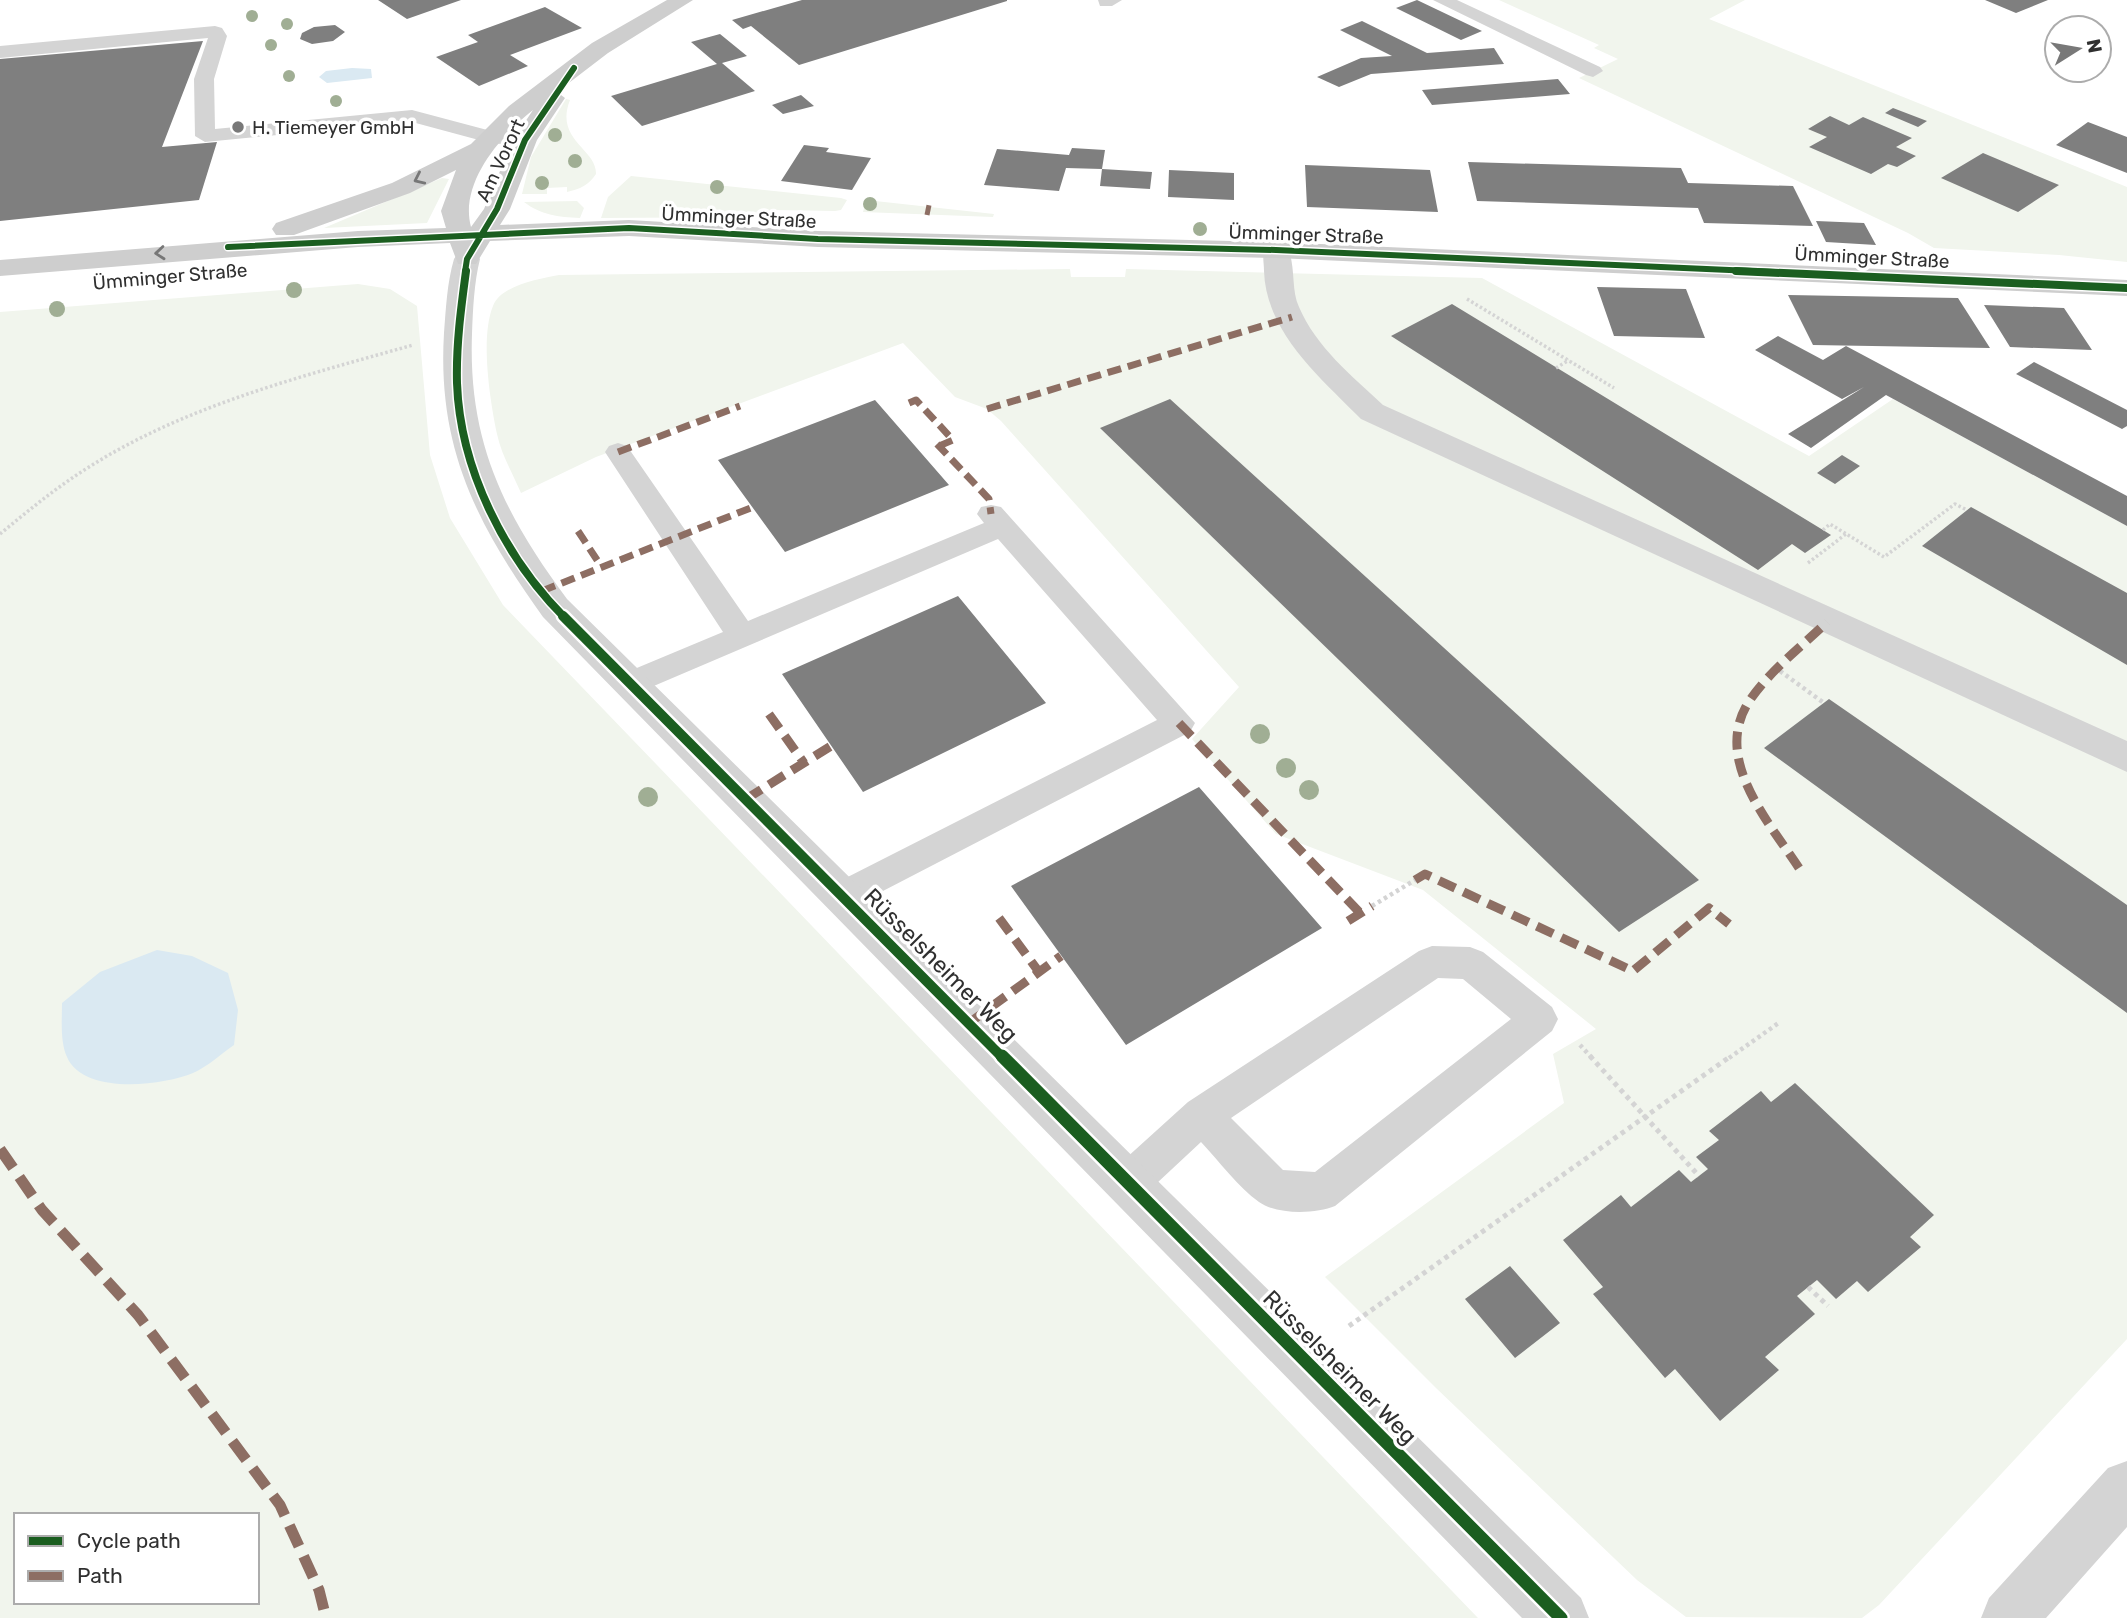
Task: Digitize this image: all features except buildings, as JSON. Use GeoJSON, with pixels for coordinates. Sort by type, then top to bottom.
{"type":"FeatureCollection","features":[{"type":"Feature","properties":{"kind":"street","name":"Am Vorort"},"geometry":{"type":"LineString","coordinates":[[228,247],[352,207],[401,188],[485,143],[517,111],[600,48],[682,0]]}},
{"type":"Feature","properties":{"kind":"street","name":"Am Vorort"},"geometry":{"type":"LineString","coordinates":[[485,143],[454,211],[470,242],[497,209],[526,140],[574,68]]}},
{"type":"Feature","properties":{"kind":"street","name":"Ümminger Straße"},"geometry":{"type":"LineString","coordinates":[[0,288],[245,269],[470,242],[629,228],[818,239],[1276,250],[2127,288]]}},
{"type":"Feature","properties":{"kind":"street","name":"Ümminger Straße"},"geometry":{"type":"LineString","coordinates":[[632,254],[818,239]]}},
{"type":"Feature","properties":{"kind":"street","name":"Ümminger Straße"},"geometry":{"type":"LineString","coordinates":[[0,268],[228,247],[470,242],[597,255]]}},
{"type":"Feature","properties":{"kind":"street","name":"Rüsselsheimer Weg"},"geometry":{"type":"LineString","coordinates":[[470,242],[458,332],[457,385],[466,443],[481,490],[510,549],[555,608],[1560,1618]]}},
{"type":"Feature","properties":{"kind":"street","name":"Ümminger Straße"},"geometry":{"type":"LineString","coordinates":[[1276,250],[1279,290],[1313,353],[1372,412],[2127,757]]}},
{"type":"Feature","properties":{"kind":"street"},"geometry":{"type":"LineString","coordinates":[[2010,1618],[2127,1486]]}},
{"type":"Feature","properties":{"kind":"lane"},"geometry":{"type":"LineString","coordinates":[[1442,0],[1593,71]]}},
{"type":"Feature","properties":{"kind":"lane"},"geometry":{"type":"LineString","coordinates":[[0,52],[215,32],[218,36],[204,79],[205,136],[412,116],[485,143],[526,140]]}},
{"type":"Feature","properties":{"kind":"lane"},"geometry":{"type":"LineString","coordinates":[[618,452],[742,636]]}},
{"type":"Feature","properties":{"kind":"lane"},"geometry":{"type":"LineString","coordinates":[[631,683],[742,636],[996,520],[1179,723],[842,896]]}},
{"type":"Feature","properties":{"kind":"lane"},"geometry":{"type":"LineString","coordinates":[[1128,1183],[1202,1115],[1432,962],[1470,963],[1539,1019],[1321,1192],[1274,1189],[1202,1115]]}},
{"type":"Feature","properties":{"kind":"path"},"geometry":{"type":"LineString","coordinates":[[1394,255],[1614,388]]}},
{"type":"Feature","properties":{"kind":"path"},"geometry":{"type":"LineString","coordinates":[[0,534],[20,515],[70,479],[158,430],[299,378],[458,332]]}},
{"type":"Feature","properties":{"kind":"path"},"geometry":{"type":"LineString","coordinates":[[1556,368],[1569,360]]}},
{"type":"Feature","properties":{"kind":"path"},"geometry":{"type":"LineString","coordinates":[[1823,530],[1830,524],[1884,557],[1955,504],[1967,510]]}},
{"type":"Feature","properties":{"kind":"path"},"geometry":{"type":"LineString","coordinates":[[1780,671],[1824,703]]}},
{"type":"Feature","properties":{"kind":"path"},"geometry":{"type":"LineString","coordinates":[[1373,906],[1415,880]]}},
{"type":"Feature","properties":{"kind":"path"},"geometry":{"type":"LineString","coordinates":[[1539,1019],[1573,1037],[1699,1176]]}},
{"type":"Feature","properties":{"kind":"path"},"geometry":{"type":"LineString","coordinates":[[1302,1358],[1780,1022]]}},
{"type":"Feature","properties":{"kind":"path"},"geometry":{"type":"LineString","coordinates":[[1808,1287],[1828,1306]]}},
{"type":"Feature","properties":{"kind":"shaded area"},"geometry":{"type":"Polygon","coordinates":[[[1499,0],[1745,0],[1709,19],[2127,187],[2127,262],[1934,248],[1908,233],[1579,78],[1618,59],[1594,48],[1599,45],[1499,0]]]}},
{"type":"Feature","properties":{"kind":"shaded area"},"geometry":{"type":"Polygon","coordinates":[[[371,69],[372,78],[327,83],[319,77],[326,71],[371,69]]]}},
{"type":"Feature","properties":{"kind":"shaded area"},"geometry":{"type":"Polygon","coordinates":[[[566,99],[570,100],[567,125],[577,143],[595,165],[596,174],[587,184],[572,191],[567,192],[567,187],[547,188],[547,194],[522,194],[531,157],[566,99]]]}},
{"type":"Feature","properties":{"kind":"shaded area"},"geometry":{"type":"Polygon","coordinates":[[[631,176],[847,200],[841,210],[773,210],[766,217],[601,218],[608,197],[631,176]]]}},
{"type":"Feature","properties":{"kind":"shaded area"},"geometry":{"type":"Polygon","coordinates":[[[442,178],[449,179],[427,223],[324,228],[442,178]]]}},
{"type":"Feature","properties":{"kind":"shaded area"},"geometry":{"type":"Polygon","coordinates":[[[866,200],[994,214],[993,217],[863,212],[866,200]]]}},
{"type":"Feature","properties":{"kind":"shaded area"},"geometry":{"type":"Polygon","coordinates":[[[577,201],[584,208],[580,218],[550,214],[524,202],[577,201]]]}},
{"type":"Feature","properties":{"kind":"shaded area"},"geometry":{"type":"Polygon","coordinates":[[[1070,269],[1071,277],[1125,277],[1126,269],[1482,278],[1809,456],[1893,399],[2127,526],[2127,1339],[1879,1605],[1862,1618],[1686,1617],[1637,1580],[1436,1388],[1325,1277],[1564,1103],[1553,1054],[1596,1029],[1423,890],[1276,834],[1192,739],[1239,687],[1001,421],[987,409],[955,397],[903,343],[596,457],[521,493],[499,441],[488,369],[489,319],[497,299],[512,288],[531,281],[559,275],[1070,269]]]}},
{"type":"Feature","properties":{"kind":"shaded area"},"geometry":{"type":"Polygon","coordinates":[[[358,284],[390,289],[417,306],[430,455],[450,518],[503,605],[1478,1618],[0,1618],[0,312],[358,284]]]}},
{"type":"Feature","properties":{"kind":"shaded area"},"geometry":{"type":"Polygon","coordinates":[[[157,950],[192,956],[228,973],[238,1010],[234,1045],[193,1073],[179,1078],[144,1084],[124,1084],[89,1077],[76,1069],[67,1057],[62,1038],[62,1003],[100,972],[157,950]]]}},
{"type":"Feature","properties":{"kind":"marked path"},"geometry":{"type":"LineString","coordinates":[[927,215],[929,205]]}},
{"type":"Feature","properties":{"kind":"marked path"},"geometry":{"type":"LineString","coordinates":[[987,409],[1292,317]]}},
{"type":"Feature","properties":{"kind":"marked path"},"geometry":{"type":"LineString","coordinates":[[909,403],[916,400],[953,440],[939,446]]}},
{"type":"Feature","properties":{"kind":"marked path"},"geometry":{"type":"LineString","coordinates":[[618,452],[740,406]]}},
{"type":"Feature","properties":{"kind":"marked path"},"geometry":{"type":"LineString","coordinates":[[937,444],[989,499],[991,514]]}},
{"type":"Feature","properties":{"kind":"marked path"},"geometry":{"type":"LineString","coordinates":[[542,591],[753,507]]}},
{"type":"Feature","properties":{"kind":"marked path"},"geometry":{"type":"LineString","coordinates":[[578,531],[601,566]]}},
{"type":"Feature","properties":{"kind":"marked path"},"geometry":{"type":"LineString","coordinates":[[1799,868],[1761,811],[1740,768],[1736,746],[1738,725],[1755,694],[1827,622]]}},
{"type":"Feature","properties":{"kind":"marked path"},"geometry":{"type":"LineString","coordinates":[[769,714],[804,763]]}},
{"type":"Feature","properties":{"kind":"marked path"},"geometry":{"type":"LineString","coordinates":[[1179,723],[1361,914]]}},
{"type":"Feature","properties":{"kind":"marked path"},"geometry":{"type":"LineString","coordinates":[[746,799],[831,746]]}},
{"type":"Feature","properties":{"kind":"marked path"},"geometry":{"type":"LineString","coordinates":[[1415,880],[1425,874],[1633,971],[1709,908],[1729,924]]}},
{"type":"Feature","properties":{"kind":"marked path"},"geometry":{"type":"LineString","coordinates":[[1348,921],[1372,906]]}},
{"type":"Feature","properties":{"kind":"marked path"},"geometry":{"type":"LineString","coordinates":[[999,918],[1039,972]]}},
{"type":"Feature","properties":{"kind":"marked path"},"geometry":{"type":"LineString","coordinates":[[969,1023],[1061,956]]}},
{"type":"Feature","properties":{"kind":"marked path"},"geometry":{"type":"LineString","coordinates":[[0,1149],[42,1210],[138,1315],[280,1505],[319,1590],[326,1618]]}},
{"type":"Feature","properties":{"kind":"cycle path"},"geometry":{"type":"LineString","coordinates":[[574,68],[525,140],[497,209],[467,259],[458,332],[457,385],[465,443],[481,490],[510,549],[555,608],[1561,1618]]}},
{"type":"Feature","properties":{"kind":"cycle path"},"geometry":{"type":"LineString","coordinates":[[228,247],[629,228],[818,239],[1276,250],[2127,288]]}},
{"type":"Feature","properties":{"kind":"place","name":"H. Tiemeyer GmbH"},"geometry":{"type":"Point","coordinates":[238,127]}}]}
